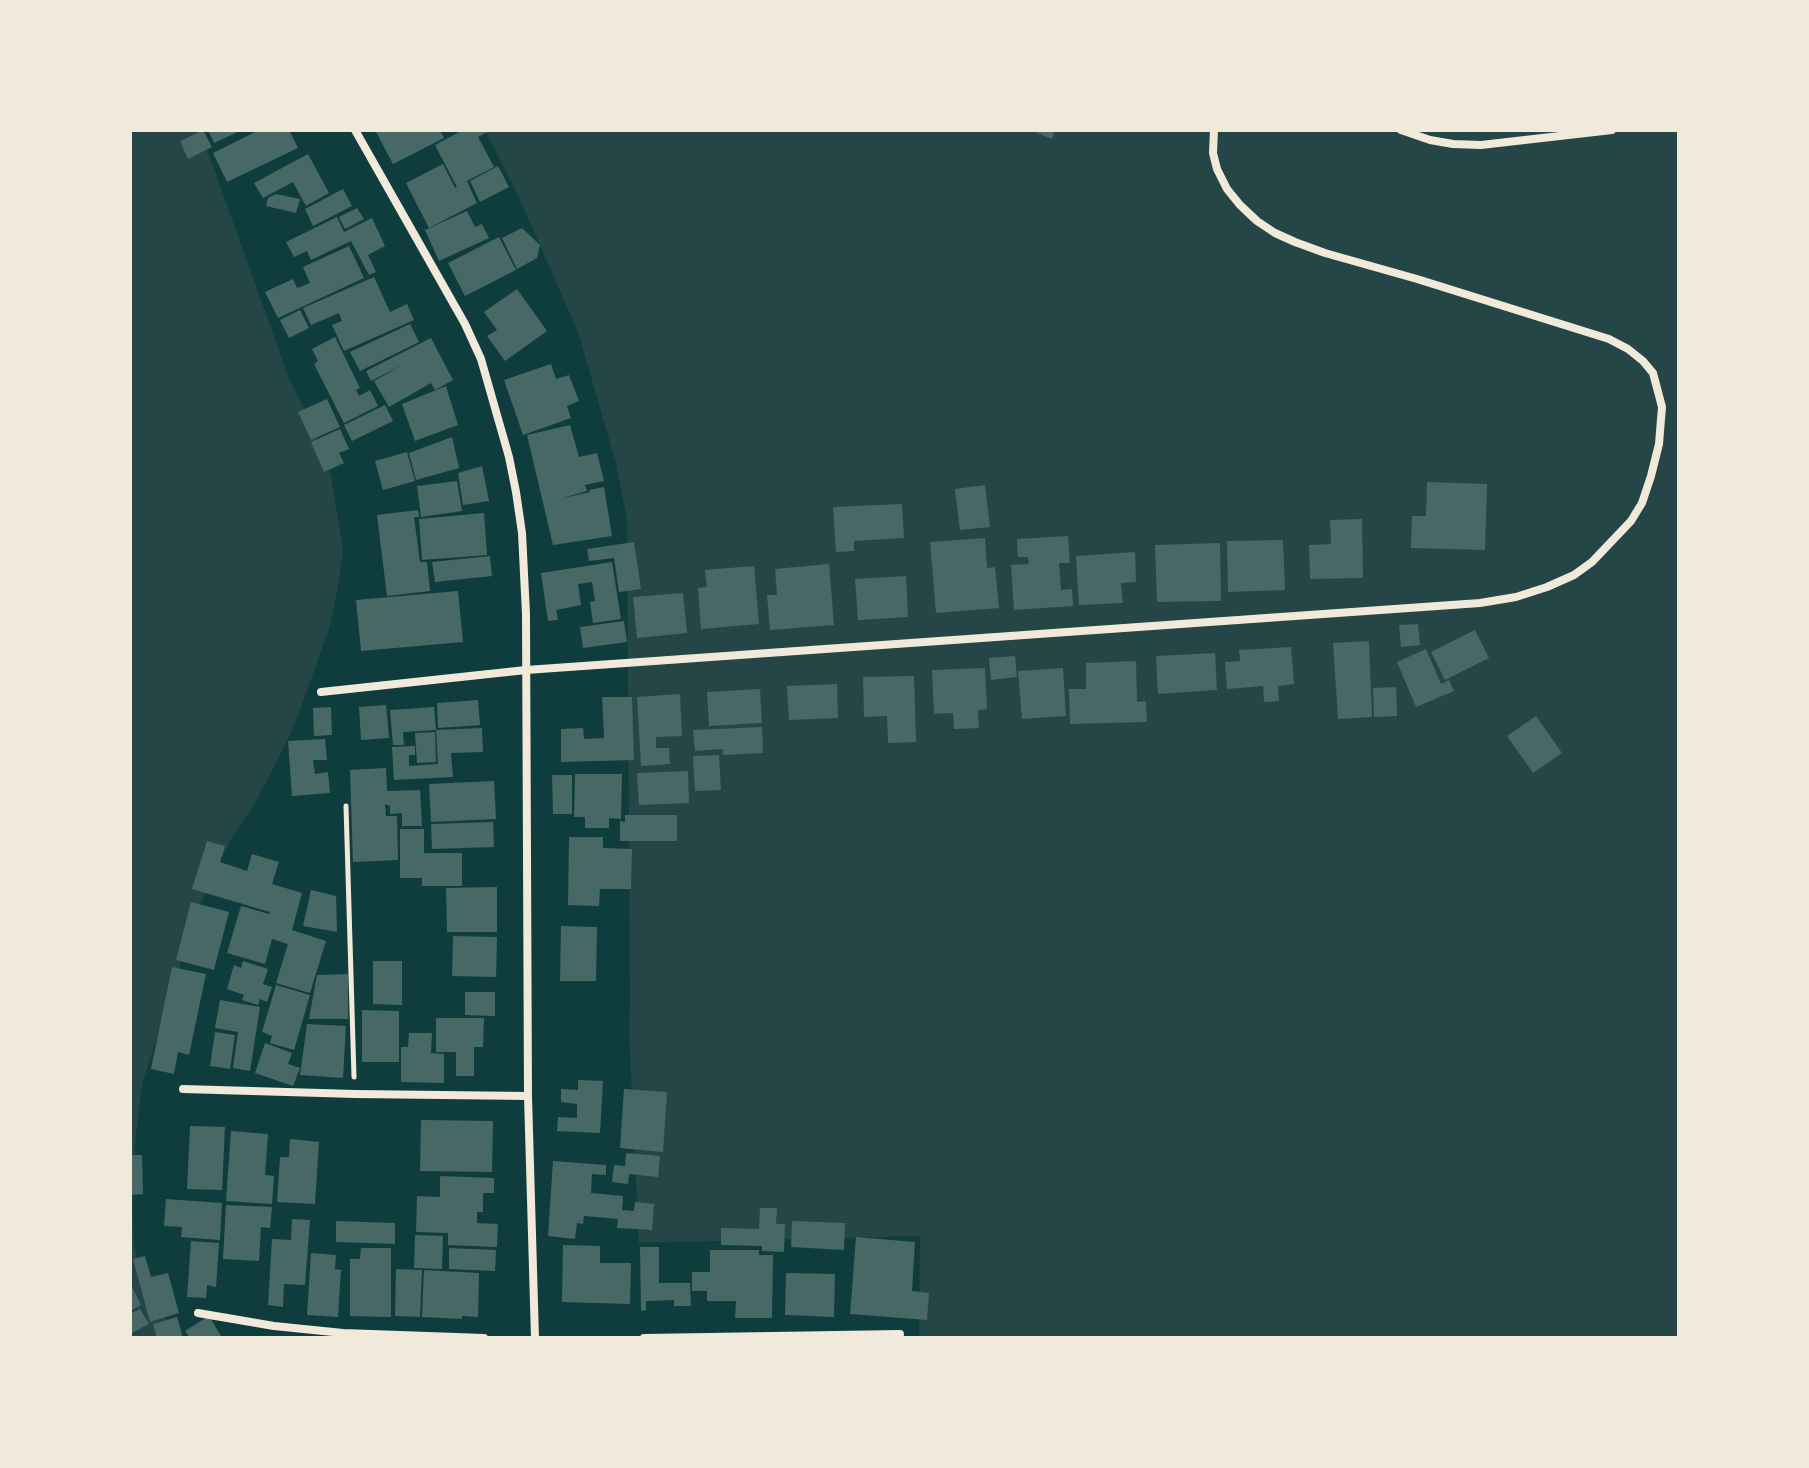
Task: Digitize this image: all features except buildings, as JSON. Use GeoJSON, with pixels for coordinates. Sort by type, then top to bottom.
{"type":"FeatureCollection","features":[{"type":"Feature","properties":{"kind":"street"},"geometry":{"type":"LineString","coordinates":[[355,130],[465,324],[481,359],[509,457],[520,520],[526,614],[528,1096],[535,1338]]}},
{"type":"Feature","properties":{"kind":"street"},"geometry":{"type":"LineString","coordinates":[[321,692],[526,670],[1480,603],[1516,597],[1547,587],[1574,575],[1592,562],[1631,521],[1642,503],[1651,476],[1659,444],[1662,407],[1653,373],[1643,361],[1628,349],[1585,330],[1325,253],[1275,233],[1257,221],[1227,189],[1213,153],[1214,130]]}},
{"type":"Feature","properties":{"kind":"street"},"geometry":{"type":"LineString","coordinates":[[1401,130],[1442,142],[1481,145],[1612,130]]}},
{"type":"Feature","properties":{"kind":"street"},"geometry":{"type":"LineString","coordinates":[[183,1089],[528,1096]]}},
{"type":"Feature","properties":{"kind":"street"},"geometry":{"type":"LineString","coordinates":[[198,1313],[274,1326],[343,1333],[484,1338]]}},
{"type":"Feature","properties":{"kind":"street"},"geometry":{"type":"LineString","coordinates":[[644,1338],[900,1334]]}},
{"type":"Feature","properties":{"kind":"path"},"geometry":{"type":"LineString","coordinates":[[346,806],[355,1094]]}},
{"type":"Feature","properties":{"kind":"shaded area"},"geometry":{"type":"Polygon","coordinates":[[[130,130],[200,130],[290,381],[311,423],[331,476],[343,549],[329,629],[293,728],[251,810],[232,837],[195,917],[142,1084],[135,1144],[134,1246],[144,1286],[184,1338],[130,1338],[130,130]]]}},
{"type":"Feature","properties":{"kind":"shaded area"},"geometry":{"type":"Polygon","coordinates":[[[485,130],[1679,130],[1679,1338],[919,1338],[920,1236],[639,1243],[629,1031],[627,520],[616,463],[578,332],[518,195],[485,130]]]}}]}
